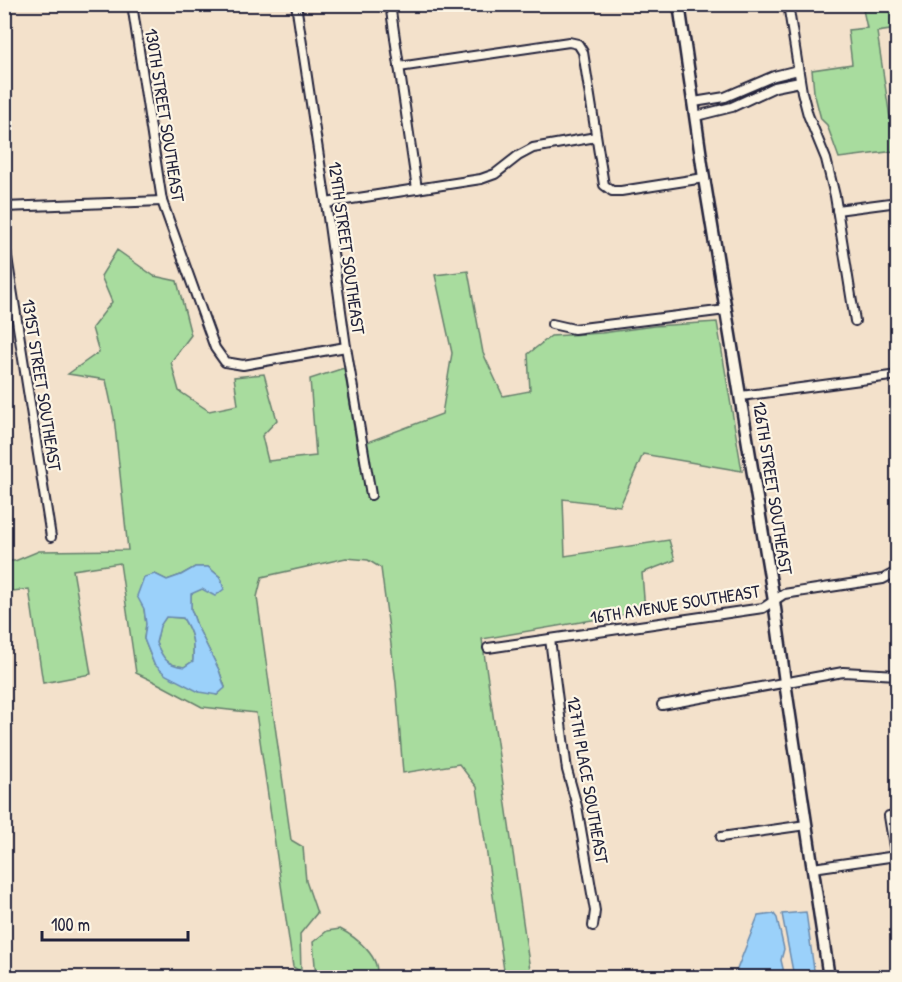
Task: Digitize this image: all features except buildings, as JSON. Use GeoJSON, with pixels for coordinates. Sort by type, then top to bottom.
{"type":"FeatureCollection","features":[{"type":"Feature","properties":{"kind":"street","name":"130TH STREET SOUTHEAST"},"geometry":{"type":"LineString","coordinates":[[132,4],[162,201],[215,348],[225,362],[243,365],[346,347]]}},
{"type":"Feature","properties":{"kind":"street","name":"129TH STREET SOUTHEAST"},"geometry":{"type":"LineString","coordinates":[[296,4],[346,347],[371,495]]}},
{"type":"Feature","properties":{"kind":"street"},"geometry":{"type":"LineString","coordinates":[[390,4],[417,189]]}},
{"type":"Feature","properties":{"kind":"street","name":"126TH STREET SOUTHEAST"},"geometry":{"type":"LineString","coordinates":[[679,4],[704,178],[774,601],[829,978]]}},
{"type":"Feature","properties":{"kind":"street"},"geometry":{"type":"LineString","coordinates":[[788,4],[800,82],[808,115],[826,159],[837,210],[855,321]]}},
{"type":"Feature","properties":{"kind":"street"},"geometry":{"type":"LineString","coordinates":[[399,67],[569,42],[578,44],[583,52],[604,185],[612,191],[621,191],[704,178]]}},
{"type":"Feature","properties":{"kind":"street"},"geometry":{"type":"LineString","coordinates":[[694,102],[725,97],[774,76],[798,70]]}},
{"type":"Feature","properties":{"kind":"street"},"geometry":{"type":"LineString","coordinates":[[696,116],[732,107],[775,87],[800,82]]}},
{"type":"Feature","properties":{"kind":"street"},"geometry":{"type":"LineString","coordinates":[[326,203],[481,179],[495,174],[518,156],[533,148],[596,138]]}},
{"type":"Feature","properties":{"kind":"street"},"geometry":{"type":"LineString","coordinates":[[4,207],[162,201]]}},
{"type":"Feature","properties":{"kind":"street"},"geometry":{"type":"LineString","coordinates":[[837,210],[897,202]]}},
{"type":"Feature","properties":{"kind":"street","name":"131ST STREET SOUTHEAST"},"geometry":{"type":"LineString","coordinates":[[4,238],[51,537]]}},
{"type":"Feature","properties":{"kind":"street"},"geometry":{"type":"LineString","coordinates":[[552,324],[574,329],[726,310]]}},
{"type":"Feature","properties":{"kind":"street"},"geometry":{"type":"LineString","coordinates":[[741,396],[897,375]]}},
{"type":"Feature","properties":{"kind":"street","name":"16TH AVENUE SOUTHEAST"},"geometry":{"type":"LineString","coordinates":[[488,648],[763,609],[784,594],[883,579],[897,571]]}},
{"type":"Feature","properties":{"kind":"street","name":"127TH PLACE SOUTHEAST"},"geometry":{"type":"LineString","coordinates":[[550,639],[567,771],[577,806],[596,911],[593,926]]}},
{"type":"Feature","properties":{"kind":"street"},"geometry":{"type":"LineString","coordinates":[[662,705],[843,672],[897,675]]}},
{"type":"Feature","properties":{"kind":"street"},"geometry":{"type":"LineString","coordinates":[[890,816],[897,871]]}},
{"type":"Feature","properties":{"kind":"street"},"geometry":{"type":"LineString","coordinates":[[722,837],[806,825]]}},
{"type":"Feature","properties":{"kind":"street"},"geometry":{"type":"LineString","coordinates":[[813,868],[896,856]]}},
{"type":"Feature","properties":{"kind":"green space"},"geometry":{"type":"Polygon","coordinates":[[[862,5],[892,5],[897,9],[897,29],[877,32],[895,151],[839,158],[827,125],[821,119],[814,92],[812,70],[852,64],[848,30],[867,28],[862,5]]]}},
{"type":"Feature","properties":{"kind":"green space"},"geometry":{"type":"Polygon","coordinates":[[[117,250],[154,276],[177,281],[191,335],[171,362],[179,391],[209,411],[238,405],[234,377],[264,374],[277,420],[262,436],[268,461],[316,456],[310,379],[344,368],[357,446],[442,414],[452,353],[435,275],[468,271],[483,353],[503,396],[530,391],[528,354],[551,336],[717,322],[742,471],[643,454],[620,506],[563,499],[565,556],[669,540],[675,560],[642,573],[645,611],[482,639],[531,977],[505,977],[477,787],[459,764],[403,773],[396,683],[381,568],[368,560],[346,558],[262,577],[257,597],[291,840],[303,847],[306,881],[317,913],[300,934],[301,972],[293,967],[256,713],[202,707],[136,673],[120,563],[73,570],[91,674],[43,683],[29,589],[5,592],[4,561],[15,561],[39,551],[128,550],[114,417],[106,380],[68,374],[99,352],[92,328],[112,302],[101,276],[117,250]],[[195,567],[167,580],[155,574],[144,609],[146,624],[144,639],[154,664],[217,695],[225,687],[191,609],[191,593],[202,589],[220,577],[208,567],[195,567]]]}},
{"type":"Feature","properties":{"kind":"green space"},"geometry":{"type":"Polygon","coordinates":[[[166,617],[183,618],[191,634],[193,661],[184,667],[173,665],[166,660],[156,643],[160,625],[166,617]]]}},
{"type":"Feature","properties":{"kind":"green space"},"geometry":{"type":"Polygon","coordinates":[[[340,929],[366,949],[375,963],[376,977],[316,977],[313,942],[327,931],[340,929]]]}},
{"type":"Feature","properties":{"kind":"water"},"geometry":{"type":"Polygon","coordinates":[[[195,567],[208,567],[220,577],[224,589],[215,596],[202,589],[191,594],[191,609],[197,626],[219,670],[225,688],[217,695],[199,692],[166,675],[154,664],[144,639],[146,624],[144,609],[137,596],[144,577],[155,574],[167,580],[195,567]],[[166,617],[160,626],[156,643],[166,660],[173,665],[184,667],[193,661],[193,649],[191,634],[183,618],[166,617]]]}},
{"type":"Feature","properties":{"kind":"water"},"geometry":{"type":"Polygon","coordinates":[[[806,912],[815,977],[794,977],[782,914],[806,912]]]}},
{"type":"Feature","properties":{"kind":"water"},"geometry":{"type":"Polygon","coordinates":[[[774,914],[784,949],[781,960],[785,977],[734,977],[758,916],[774,914]]]}}]}
